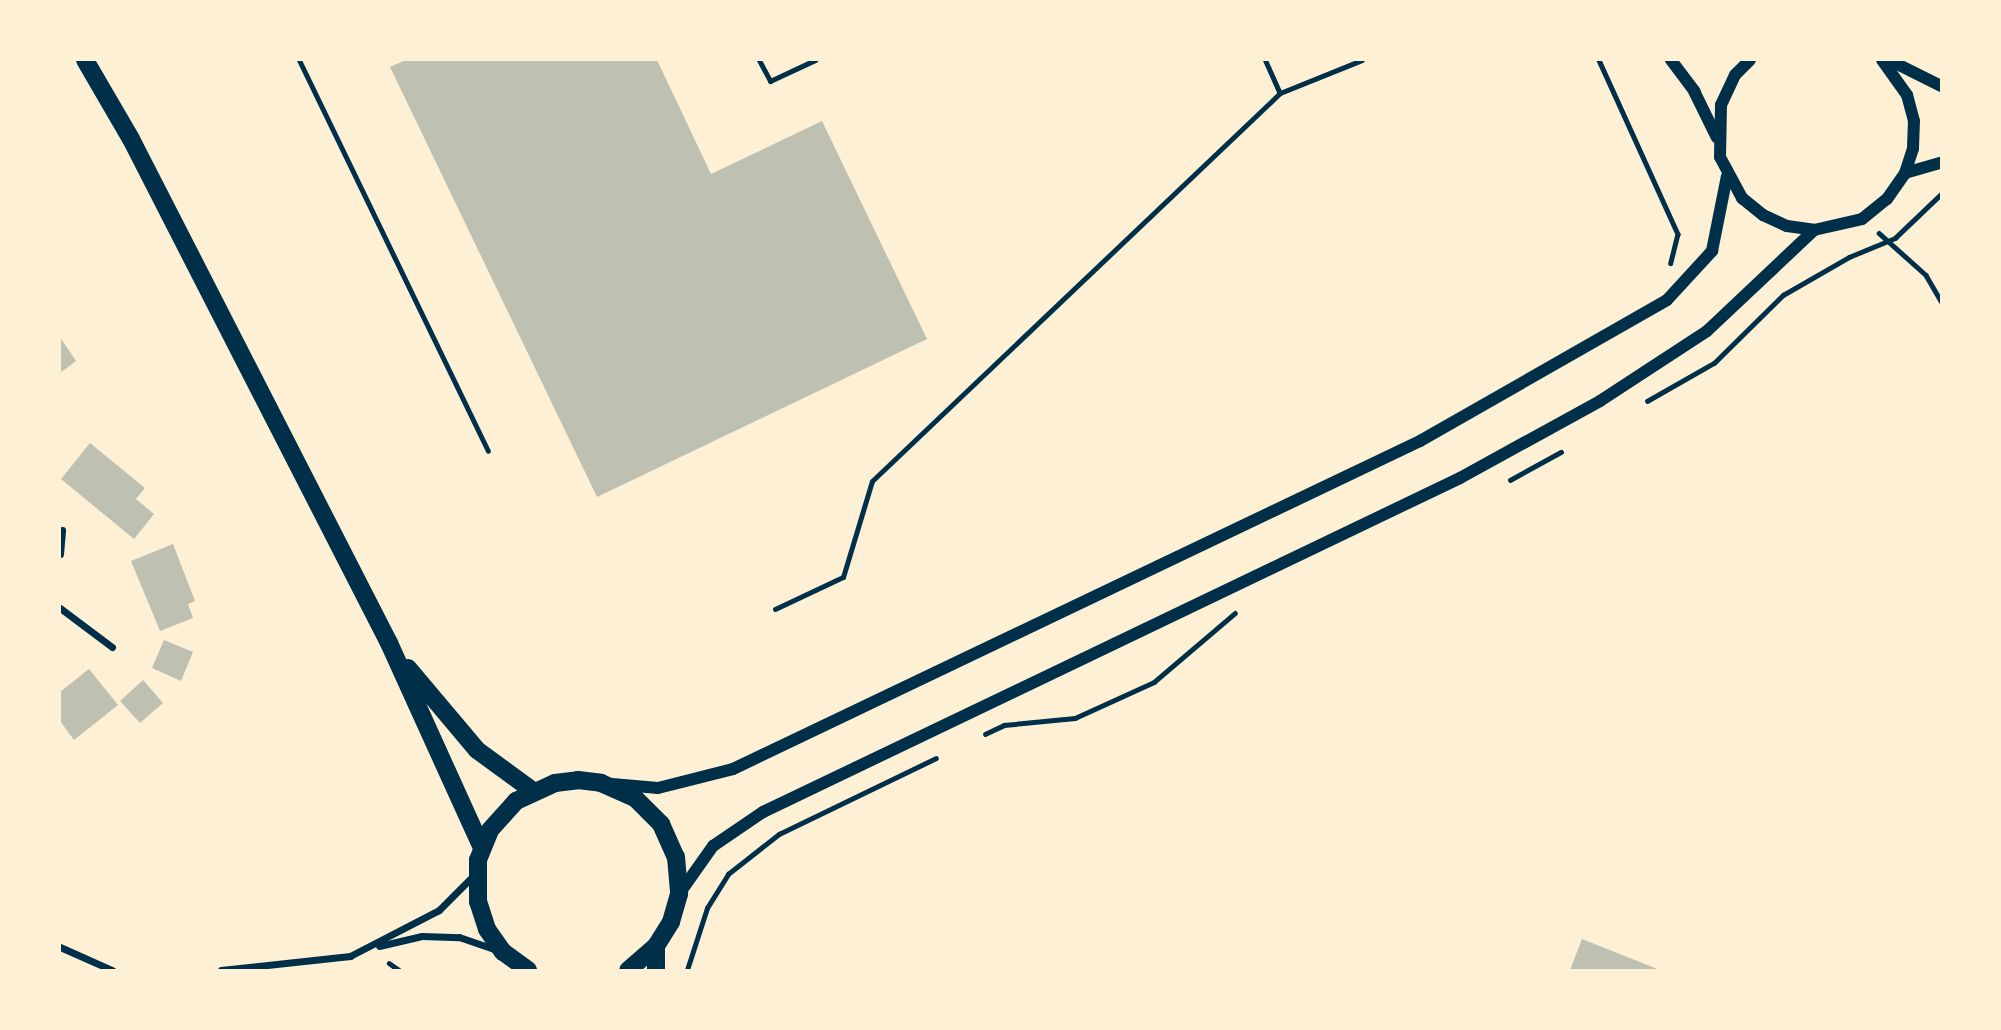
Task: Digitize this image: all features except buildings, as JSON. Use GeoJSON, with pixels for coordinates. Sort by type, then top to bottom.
{"type":"FeatureCollection","features":[{"type":"Feature","properties":{"kind":"main road"},"geometry":{"type":"LineString","coordinates":[[85,60],[131,139],[389,643],[482,848]]}},
{"type":"Feature","properties":{"kind":"main road"},"geometry":{"type":"LineString","coordinates":[[389,643],[477,750],[533,790]]}},
{"type":"Feature","properties":{"kind":"main road"},"geometry":{"type":"LineString","coordinates":[[528,971],[503,952],[481,911],[476,873],[482,848],[502,814],[533,790],[555,782],[601,783],[635,798],[661,824],[676,857],[679,894],[671,922],[656,946],[628,971]]}},
{"type":"Feature","properties":{"kind":"main road"},"geometry":{"type":"LineString","coordinates":[[656,946],[656,971]]}},
{"type":"Feature","properties":{"kind":"street"},"geometry":{"type":"LineString","coordinates":[[1671,60],[1694,91],[1717,138],[1727,176],[1742,198],[1763,215],[1787,226],[1814,230],[1862,219],[1887,199],[1905,173],[1913,148],[1914,121],[1907,95],[1882,60]]}},
{"type":"Feature","properties":{"kind":"street"},"geometry":{"type":"LineString","coordinates":[[1717,138],[1721,105],[1735,75],[1750,60]]}},
{"type":"Feature","properties":{"kind":"street"},"geometry":{"type":"LineString","coordinates":[[1889,60],[1941,86]]}},
{"type":"Feature","properties":{"kind":"street"},"geometry":{"type":"LineString","coordinates":[[1905,173],[1941,163]]}},
{"type":"Feature","properties":{"kind":"street"},"geometry":{"type":"LineString","coordinates":[[601,783],[658,788],[733,769],[1420,441],[1586,349],[1667,300],[1691,278],[1712,251],[1727,176]]}},
{"type":"Feature","properties":{"kind":"street"},"geometry":{"type":"LineString","coordinates":[[679,894],[713,846],[763,813],[1460,478],[1600,401],[1707,331],[1814,230]]}},
{"type":"Feature","properties":{"kind":"street"},"geometry":{"type":"LineString","coordinates":[[60,554],[62,530]]}},
{"type":"Feature","properties":{"kind":"street"},"geometry":{"type":"LineString","coordinates":[[60,608],[113,647]]}},
{"type":"Feature","properties":{"kind":"street"},"geometry":{"type":"LineString","coordinates":[[368,948],[439,910],[476,873]]}},
{"type":"Feature","properties":{"kind":"street"},"geometry":{"type":"LineString","coordinates":[[221,971],[264,963],[330,962],[368,948],[422,936],[458,937],[503,952]]}},
{"type":"Feature","properties":{"kind":"street"},"geometry":{"type":"LineString","coordinates":[[60,947],[112,971]]}},
{"type":"Feature","properties":{"kind":"lane"},"geometry":{"type":"LineString","coordinates":[[299,60],[488,451]]}},
{"type":"Feature","properties":{"kind":"lane"},"geometry":{"type":"LineString","coordinates":[[758,60],[771,81],[815,60]]}},
{"type":"Feature","properties":{"kind":"lane"},"geometry":{"type":"LineString","coordinates":[[1265,60],[1280,93]]}},
{"type":"Feature","properties":{"kind":"lane"},"geometry":{"type":"LineString","coordinates":[[775,609],[843,577],[872,481],[1280,93],[1362,60]]}},
{"type":"Feature","properties":{"kind":"path"},"geometry":{"type":"LineString","coordinates":[[1599,60],[1678,234],[1668,261],[1691,278]]}},
{"type":"Feature","properties":{"kind":"path"},"geometry":{"type":"LineString","coordinates":[[1862,219],[1926,275],[1941,301]]}}]}
